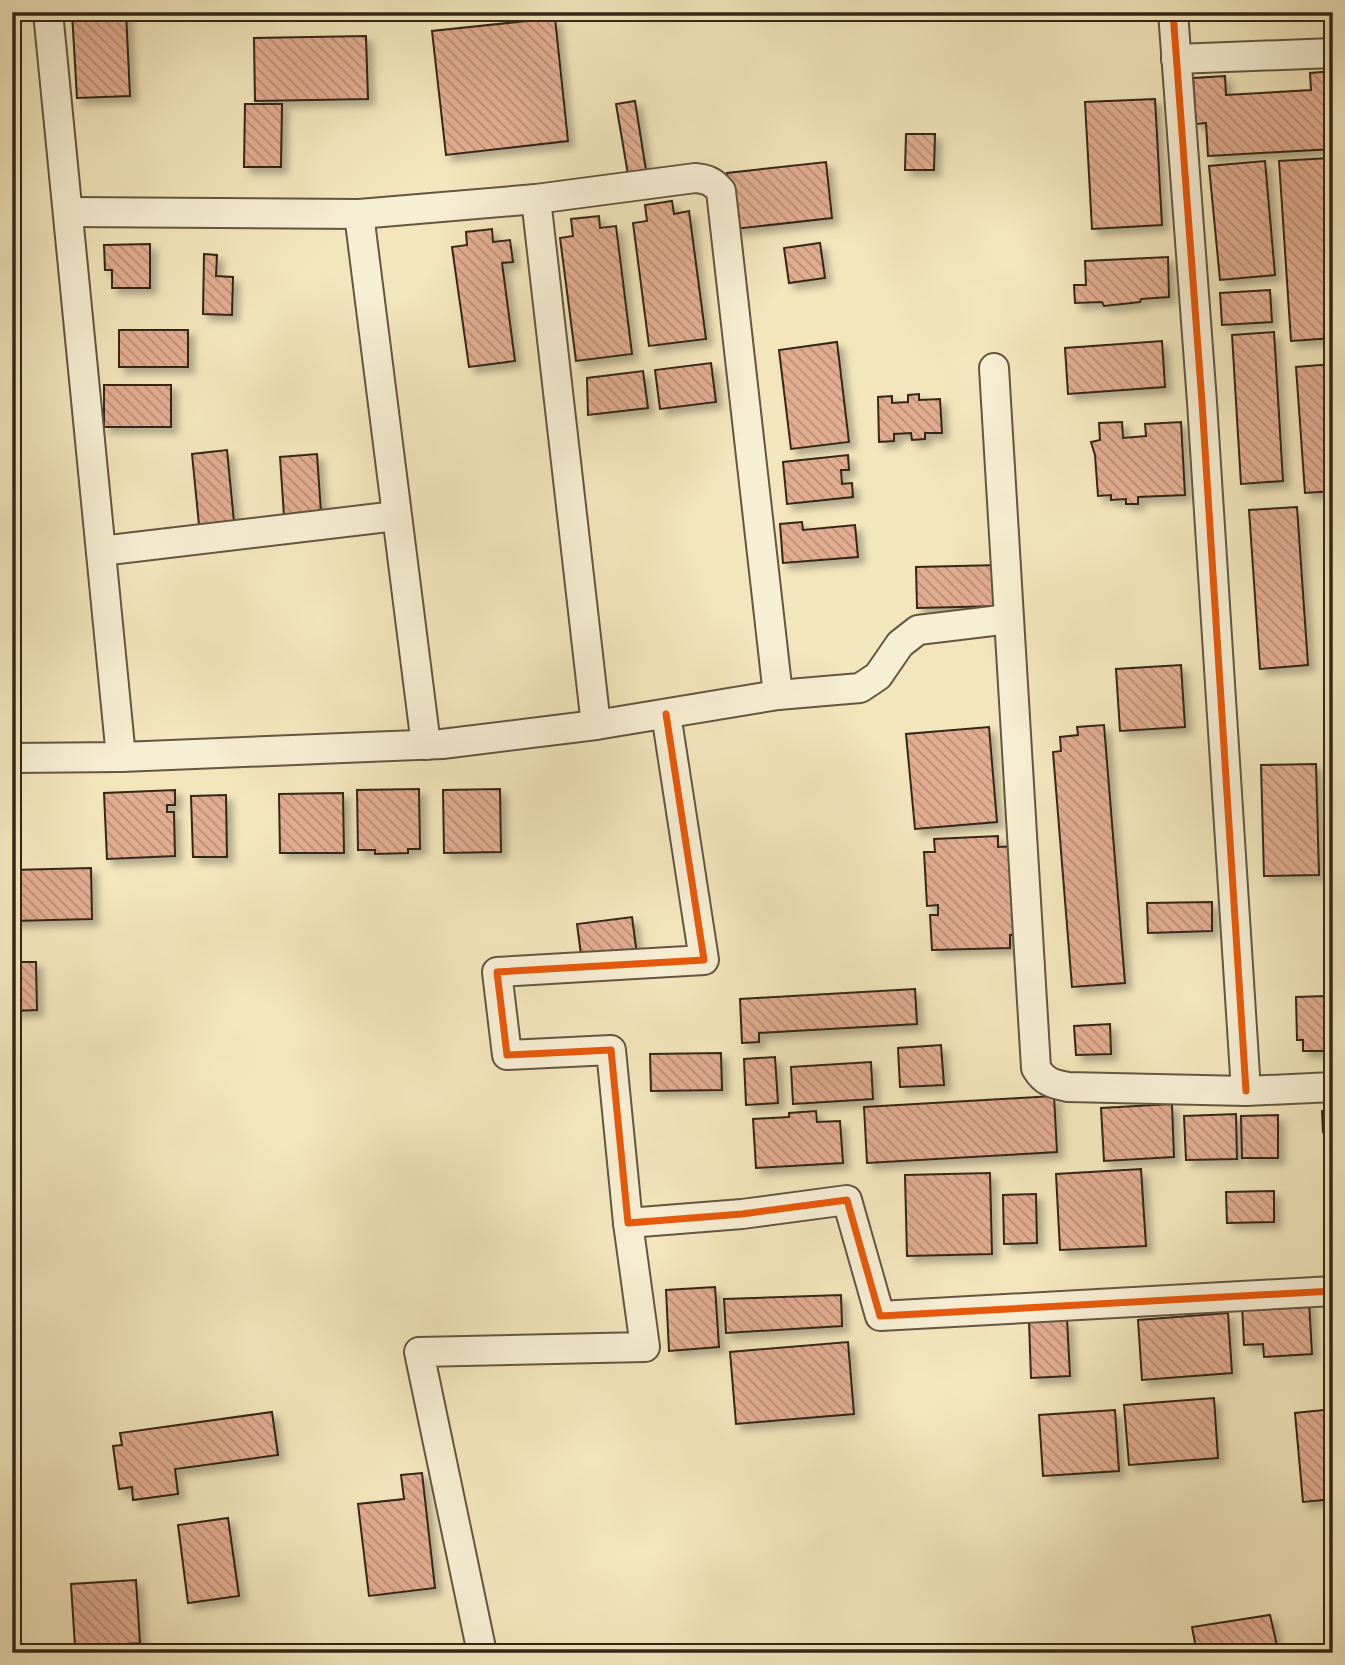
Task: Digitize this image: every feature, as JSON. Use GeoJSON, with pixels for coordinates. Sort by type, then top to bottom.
{"type":"FeatureCollection","features":[{"type":"Feature","properties":{"kind":"street"},"geometry":{"type":"LineString","coordinates":[[48,12],[121,757]]}},
{"type":"Feature","properties":{"kind":"street"},"geometry":{"type":"LineString","coordinates":[[1173,12],[1202,402],[1246,1091]]}},
{"type":"Feature","properties":{"kind":"street"},"geometry":{"type":"LineString","coordinates":[[1176,59],[1333,53]]}},
{"type":"Feature","properties":{"kind":"street"},"geometry":{"type":"LineString","coordinates":[[68,212],[359,214],[536,199],[695,178],[714,183],[720,191],[778,695]]}},
{"type":"Feature","properties":{"kind":"street"},"geometry":{"type":"LineString","coordinates":[[536,199],[596,725]]}},
{"type":"Feature","properties":{"kind":"street"},"geometry":{"type":"LineString","coordinates":[[359,214],[426,745]]}},
{"type":"Feature","properties":{"kind":"street"},"geometry":{"type":"LineString","coordinates":[[994,368],[1036,1068],[1041,1078],[1051,1084],[1068,1087],[1246,1091],[1333,1087]]}},
{"type":"Feature","properties":{"kind":"street"},"geometry":{"type":"LineString","coordinates":[[101,551],[396,516]]}},
{"type":"Feature","properties":{"kind":"street"},"geometry":{"type":"LineString","coordinates":[[12,758],[121,757],[426,745],[596,725],[778,695],[860,688],[878,676],[900,645],[918,630],[1009,619]]}},
{"type":"Feature","properties":{"kind":"street"},"geometry":{"type":"LineString","coordinates":[[482,1653],[419,1352],[645,1347],[628,1223],[611,1050],[507,1055],[497,972],[704,960],[666,714]]}},
{"type":"Feature","properties":{"kind":"street"},"geometry":{"type":"LineString","coordinates":[[628,1223],[742,1214],[847,1200],[880,1316],[1333,1291]]}},
{"type":"Feature","properties":{"kind":"building"},"geometry":{"type":"Polygon","coordinates":[[[126,12],[130,96],[77,98],[72,13],[126,12]]]}},
{"type":"Feature","properties":{"kind":"building"},"geometry":{"type":"Polygon","coordinates":[[[555,18],[568,141],[446,155],[432,31],[555,18]]]}},
{"type":"Feature","properties":{"kind":"building"},"geometry":{"type":"Polygon","coordinates":[[[366,36],[368,99],[255,101],[254,38],[366,36]]]}},
{"type":"Feature","properties":{"kind":"building"},"geometry":{"type":"Polygon","coordinates":[[[1333,71],[1333,149],[1208,156],[1206,123],[1196,124],[1193,78],[1225,76],[1226,95],[1311,90],[1310,73],[1333,71]]]}},
{"type":"Feature","properties":{"kind":"building"},"geometry":{"type":"Polygon","coordinates":[[[1155,99],[1162,225],[1092,229],[1085,102],[1155,99]]]}},
{"type":"Feature","properties":{"kind":"building"},"geometry":{"type":"Polygon","coordinates":[[[635,101],[648,183],[630,186],[616,104],[635,101]]]}},
{"type":"Feature","properties":{"kind":"building"},"geometry":{"type":"Polygon","coordinates":[[[245,104],[282,104],[281,167],[244,167],[245,104]]]}},
{"type":"Feature","properties":{"kind":"building"},"geometry":{"type":"Polygon","coordinates":[[[906,134],[935,134],[934,170],[905,170],[906,134]]]}},
{"type":"Feature","properties":{"kind":"building"},"geometry":{"type":"Polygon","coordinates":[[[1329,158],[1333,219],[1333,338],[1291,341],[1279,161],[1329,158]]]}},
{"type":"Feature","properties":{"kind":"building"},"geometry":{"type":"Polygon","coordinates":[[[1265,161],[1275,275],[1220,280],[1209,166],[1265,161]]]}},
{"type":"Feature","properties":{"kind":"building"},"geometry":{"type":"Polygon","coordinates":[[[826,162],[832,218],[734,229],[727,173],[826,162]]]}},
{"type":"Feature","properties":{"kind":"building"},"geometry":{"type":"Polygon","coordinates":[[[672,201],[674,214],[689,211],[706,339],[649,346],[633,223],[647,221],[645,205],[672,201]]]}},
{"type":"Feature","properties":{"kind":"building"},"geometry":{"type":"Polygon","coordinates":[[[599,216],[600,228],[616,226],[632,354],[576,361],[560,238],[573,236],[571,219],[599,216]]]}},
{"type":"Feature","properties":{"kind":"building"},"geometry":{"type":"Polygon","coordinates":[[[492,229],[493,242],[510,240],[513,262],[502,263],[515,361],[469,367],[452,247],[467,245],[466,232],[492,229]]]}},
{"type":"Feature","properties":{"kind":"building"},"geometry":{"type":"Polygon","coordinates":[[[820,243],[825,278],[789,283],[784,248],[820,243]]]}},
{"type":"Feature","properties":{"kind":"building"},"geometry":{"type":"Polygon","coordinates":[[[150,244],[150,288],[112,288],[112,270],[105,270],[104,245],[150,244]]]}},
{"type":"Feature","properties":{"kind":"building"},"geometry":{"type":"Polygon","coordinates":[[[204,254],[217,255],[216,276],[233,277],[232,315],[203,314],[204,254]]]}},
{"type":"Feature","properties":{"kind":"building"},"geometry":{"type":"Polygon","coordinates":[[[1168,257],[1169,297],[1104,306],[1102,302],[1075,303],[1074,285],[1086,285],[1085,261],[1168,257]]]}},
{"type":"Feature","properties":{"kind":"building"},"geometry":{"type":"Polygon","coordinates":[[[1270,290],[1272,322],[1222,325],[1220,293],[1270,290]]]}},
{"type":"Feature","properties":{"kind":"building"},"geometry":{"type":"Polygon","coordinates":[[[119,330],[188,330],[188,367],[119,367],[119,330]]]}},
{"type":"Feature","properties":{"kind":"building"},"geometry":{"type":"Polygon","coordinates":[[[1274,332],[1283,481],[1241,484],[1232,335],[1274,332]]]}},
{"type":"Feature","properties":{"kind":"building"},"geometry":{"type":"Polygon","coordinates":[[[1162,341],[1165,387],[1068,394],[1065,348],[1162,341]]]}},
{"type":"Feature","properties":{"kind":"building"},"geometry":{"type":"Polygon","coordinates":[[[837,342],[849,442],[791,449],[779,350],[837,342]]]}},
{"type":"Feature","properties":{"kind":"building"},"geometry":{"type":"Polygon","coordinates":[[[711,363],[716,402],[660,409],[655,370],[711,363]]]}},
{"type":"Feature","properties":{"kind":"building"},"geometry":{"type":"Polygon","coordinates":[[[1333,364],[1333,491],[1305,493],[1296,367],[1333,364]]]}},
{"type":"Feature","properties":{"kind":"building"},"geometry":{"type":"Polygon","coordinates":[[[643,371],[648,408],[588,415],[587,378],[643,371]]]}},
{"type":"Feature","properties":{"kind":"building"},"geometry":{"type":"Polygon","coordinates":[[[104,385],[171,385],[171,427],[104,427],[104,385]]]}},
{"type":"Feature","properties":{"kind":"building"},"geometry":{"type":"Polygon","coordinates":[[[919,394],[919,400],[940,399],[942,433],[925,433],[925,439],[912,440],[911,433],[894,434],[894,441],[879,442],[878,397],[892,396],[892,403],[908,402],[908,395],[919,394]]]}},
{"type":"Feature","properties":{"kind":"building"},"geometry":{"type":"Polygon","coordinates":[[[1122,422],[1123,438],[1146,436],[1145,424],[1181,422],[1185,495],[1138,497],[1138,504],[1126,504],[1126,499],[1111,500],[1111,495],[1098,496],[1095,455],[1091,442],[1100,440],[1099,423],[1122,422]]]}},
{"type":"Feature","properties":{"kind":"building"},"geometry":{"type":"Polygon","coordinates":[[[227,450],[234,522],[199,525],[192,454],[227,450]]]}},
{"type":"Feature","properties":{"kind":"building"},"geometry":{"type":"Polygon","coordinates":[[[317,454],[321,513],[284,516],[280,457],[317,454]]]}},
{"type":"Feature","properties":{"kind":"building"},"geometry":{"type":"Polygon","coordinates":[[[848,455],[849,470],[841,470],[842,484],[852,483],[853,497],[787,504],[783,462],[848,455]]]}},
{"type":"Feature","properties":{"kind":"building"},"geometry":{"type":"Polygon","coordinates":[[[1297,507],[1308,665],[1260,669],[1249,510],[1297,507]]]}},
{"type":"Feature","properties":{"kind":"building"},"geometry":{"type":"Polygon","coordinates":[[[802,522],[803,530],[855,525],[858,557],[783,563],[780,524],[802,522]]]}},
{"type":"Feature","properties":{"kind":"building"},"geometry":{"type":"Polygon","coordinates":[[[1000,565],[1001,606],[917,608],[916,567],[1000,565]]]}},
{"type":"Feature","properties":{"kind":"building"},"geometry":{"type":"Polygon","coordinates":[[[1181,665],[1185,727],[1120,731],[1116,669],[1181,665]]]}},
{"type":"Feature","properties":{"kind":"building"},"geometry":{"type":"Polygon","coordinates":[[[1104,725],[1125,983],[1072,987],[1053,752],[1061,751],[1060,737],[1078,735],[1077,727],[1104,725]]]}},
{"type":"Feature","properties":{"kind":"building"},"geometry":{"type":"Polygon","coordinates":[[[989,727],[997,822],[915,829],[906,734],[989,727]]]}},
{"type":"Feature","properties":{"kind":"building"},"geometry":{"type":"Polygon","coordinates":[[[1316,764],[1319,875],[1264,876],[1261,765],[1316,764]]]}},
{"type":"Feature","properties":{"kind":"building"},"geometry":{"type":"Polygon","coordinates":[[[419,789],[420,849],[408,849],[408,853],[375,854],[375,850],[358,850],[357,790],[419,789]]]}},
{"type":"Feature","properties":{"kind":"building"},"geometry":{"type":"Polygon","coordinates":[[[500,789],[501,852],[444,853],[443,790],[500,789]]]}},
{"type":"Feature","properties":{"kind":"building"},"geometry":{"type":"Polygon","coordinates":[[[175,790],[175,805],[167,805],[167,812],[174,812],[175,856],[107,859],[104,793],[175,790]]]}},
{"type":"Feature","properties":{"kind":"building"},"geometry":{"type":"Polygon","coordinates":[[[343,793],[344,853],[280,853],[279,794],[343,793]]]}},
{"type":"Feature","properties":{"kind":"building"},"geometry":{"type":"Polygon","coordinates":[[[226,795],[227,857],[193,857],[191,796],[226,795]]]}},
{"type":"Feature","properties":{"kind":"building"},"geometry":{"type":"Polygon","coordinates":[[[998,836],[998,847],[1017,846],[1022,934],[1010,935],[1010,948],[932,950],[930,915],[938,915],[938,905],[927,906],[924,852],[935,852],[934,839],[998,836]]]}},
{"type":"Feature","properties":{"kind":"building"},"geometry":{"type":"Polygon","coordinates":[[[91,868],[92,919],[12,921],[12,870],[91,868]]]}},
{"type":"Feature","properties":{"kind":"building"},"geometry":{"type":"Polygon","coordinates":[[[1212,902],[1212,931],[1148,933],[1147,903],[1212,902]]]}},
{"type":"Feature","properties":{"kind":"building"},"geometry":{"type":"Polygon","coordinates":[[[632,917],[637,955],[582,962],[577,924],[632,917]]]}},
{"type":"Feature","properties":{"kind":"building"},"geometry":{"type":"Polygon","coordinates":[[[12,962],[36,962],[37,1010],[12,1011],[12,962]]]}},
{"type":"Feature","properties":{"kind":"building"},"geometry":{"type":"Polygon","coordinates":[[[915,989],[917,1024],[759,1033],[759,1042],[742,1043],[740,999],[915,989]]]}},
{"type":"Feature","properties":{"kind":"building"},"geometry":{"type":"Polygon","coordinates":[[[1324,996],[1325,1051],[1303,1051],[1303,1040],[1297,1040],[1296,997],[1324,996]]]}},
{"type":"Feature","properties":{"kind":"building"},"geometry":{"type":"Polygon","coordinates":[[[1110,1024],[1111,1054],[1076,1055],[1074,1026],[1110,1024]]]}},
{"type":"Feature","properties":{"kind":"building"},"geometry":{"type":"Polygon","coordinates":[[[941,1045],[944,1085],[900,1087],[898,1048],[941,1045]]]}},
{"type":"Feature","properties":{"kind":"building"},"geometry":{"type":"Polygon","coordinates":[[[721,1053],[722,1090],[651,1091],[650,1054],[721,1053]]]}},
{"type":"Feature","properties":{"kind":"building"},"geometry":{"type":"Polygon","coordinates":[[[775,1057],[778,1103],[746,1105],[744,1059],[775,1057]]]}},
{"type":"Feature","properties":{"kind":"building"},"geometry":{"type":"Polygon","coordinates":[[[871,1062],[873,1099],[793,1104],[791,1067],[871,1062]]]}},
{"type":"Feature","properties":{"kind":"building"},"geometry":{"type":"Polygon","coordinates":[[[1054,1096],[1057,1152],[867,1163],[864,1107],[1054,1096]]]}},
{"type":"Feature","properties":{"kind":"building"},"geometry":{"type":"Polygon","coordinates":[[[1328,1097],[1333,1097],[1333,1152],[1331,1131],[1323,1132],[1322,1111],[1329,1110],[1328,1097]]]}},
{"type":"Feature","properties":{"kind":"building"},"geometry":{"type":"Polygon","coordinates":[[[1172,1104],[1174,1157],[1104,1161],[1101,1108],[1172,1104]]]}},
{"type":"Feature","properties":{"kind":"building"},"geometry":{"type":"Polygon","coordinates":[[[816,1111],[817,1122],[840,1121],[843,1163],[756,1168],[753,1119],[789,1117],[789,1113],[816,1111]]]}},
{"type":"Feature","properties":{"kind":"building"},"geometry":{"type":"Polygon","coordinates":[[[1236,1114],[1237,1159],[1186,1160],[1184,1116],[1236,1114]]]}},
{"type":"Feature","properties":{"kind":"building"},"geometry":{"type":"Polygon","coordinates":[[[1278,1115],[1278,1158],[1242,1158],[1241,1116],[1278,1115]]]}},
{"type":"Feature","properties":{"kind":"building"},"geometry":{"type":"Polygon","coordinates":[[[1141,1169],[1146,1246],[1060,1250],[1056,1174],[1141,1169]]]}},
{"type":"Feature","properties":{"kind":"building"},"geometry":{"type":"Polygon","coordinates":[[[990,1173],[992,1254],[907,1256],[905,1175],[990,1173]]]}},
{"type":"Feature","properties":{"kind":"building"},"geometry":{"type":"Polygon","coordinates":[[[1274,1191],[1274,1222],[1227,1223],[1226,1192],[1274,1191]]]}},
{"type":"Feature","properties":{"kind":"building"},"geometry":{"type":"Polygon","coordinates":[[[1036,1194],[1037,1243],[1004,1244],[1003,1195],[1036,1194]]]}},
{"type":"Feature","properties":{"kind":"building"},"geometry":{"type":"Polygon","coordinates":[[[715,1287],[719,1347],[669,1351],[666,1290],[715,1287]]]}},
{"type":"Feature","properties":{"kind":"building"},"geometry":{"type":"Polygon","coordinates":[[[841,1295],[842,1326],[726,1333],[724,1299],[841,1295]]]}},
{"type":"Feature","properties":{"kind":"building"},"geometry":{"type":"Polygon","coordinates":[[[1309,1301],[1312,1354],[1264,1357],[1263,1344],[1244,1345],[1242,1305],[1309,1301]]]}},
{"type":"Feature","properties":{"kind":"building"},"geometry":{"type":"Polygon","coordinates":[[[1228,1313],[1232,1373],[1142,1380],[1138,1320],[1228,1313]]]}},
{"type":"Feature","properties":{"kind":"building"},"geometry":{"type":"Polygon","coordinates":[[[1067,1319],[1070,1376],[1031,1378],[1029,1321],[1067,1319]]]}},
{"type":"Feature","properties":{"kind":"building"},"geometry":{"type":"Polygon","coordinates":[[[848,1342],[854,1414],[736,1424],[730,1352],[848,1342]]]}},
{"type":"Feature","properties":{"kind":"building"},"geometry":{"type":"Polygon","coordinates":[[[1214,1398],[1218,1458],[1129,1465],[1124,1405],[1214,1398]]]}},
{"type":"Feature","properties":{"kind":"building"},"geometry":{"type":"Polygon","coordinates":[[[1333,1409],[1333,1499],[1303,1502],[1295,1413],[1333,1409]]]}},
{"type":"Feature","properties":{"kind":"building"},"geometry":{"type":"Polygon","coordinates":[[[1115,1410],[1119,1471],[1043,1476],[1039,1415],[1115,1410]]]}},
{"type":"Feature","properties":{"kind":"building"},"geometry":{"type":"Polygon","coordinates":[[[272,1412],[278,1455],[175,1469],[178,1494],[133,1500],[132,1487],[119,1489],[113,1446],[122,1445],[120,1433],[272,1412]]]}},
{"type":"Feature","properties":{"kind":"building"},"geometry":{"type":"Polygon","coordinates":[[[422,1473],[435,1588],[369,1596],[358,1504],[404,1499],[401,1475],[422,1473]]]}},
{"type":"Feature","properties":{"kind":"building"},"geometry":{"type":"Polygon","coordinates":[[[228,1518],[239,1596],[188,1603],[178,1525],[228,1518]]]}},
{"type":"Feature","properties":{"kind":"building"},"geometry":{"type":"Polygon","coordinates":[[[136,1580],[140,1643],[75,1647],[71,1584],[136,1580]]]}},
{"type":"Feature","properties":{"kind":"building"},"geometry":{"type":"Polygon","coordinates":[[[1270,1615],[1278,1650],[1258,1653],[1197,1653],[1192,1627],[1270,1615]]]}},
{"type":"Feature","properties":{"kind":"building"},"geometry":{"type":"Polygon","coordinates":[[[263,1648],[263,1653],[210,1653],[210,1650],[263,1648]]]}},
{"type":"Feature","properties":{"kind":"cycle path"},"geometry":{"type":"LineString","coordinates":[[1173,12],[1202,402],[1246,1091]]}},
{"type":"Feature","properties":{"kind":"cycle path"},"geometry":{"type":"LineString","coordinates":[[666,714],[704,960],[497,972],[507,1055],[611,1050],[628,1223],[742,1214],[847,1200],[880,1316],[1333,1291]]}}]}
